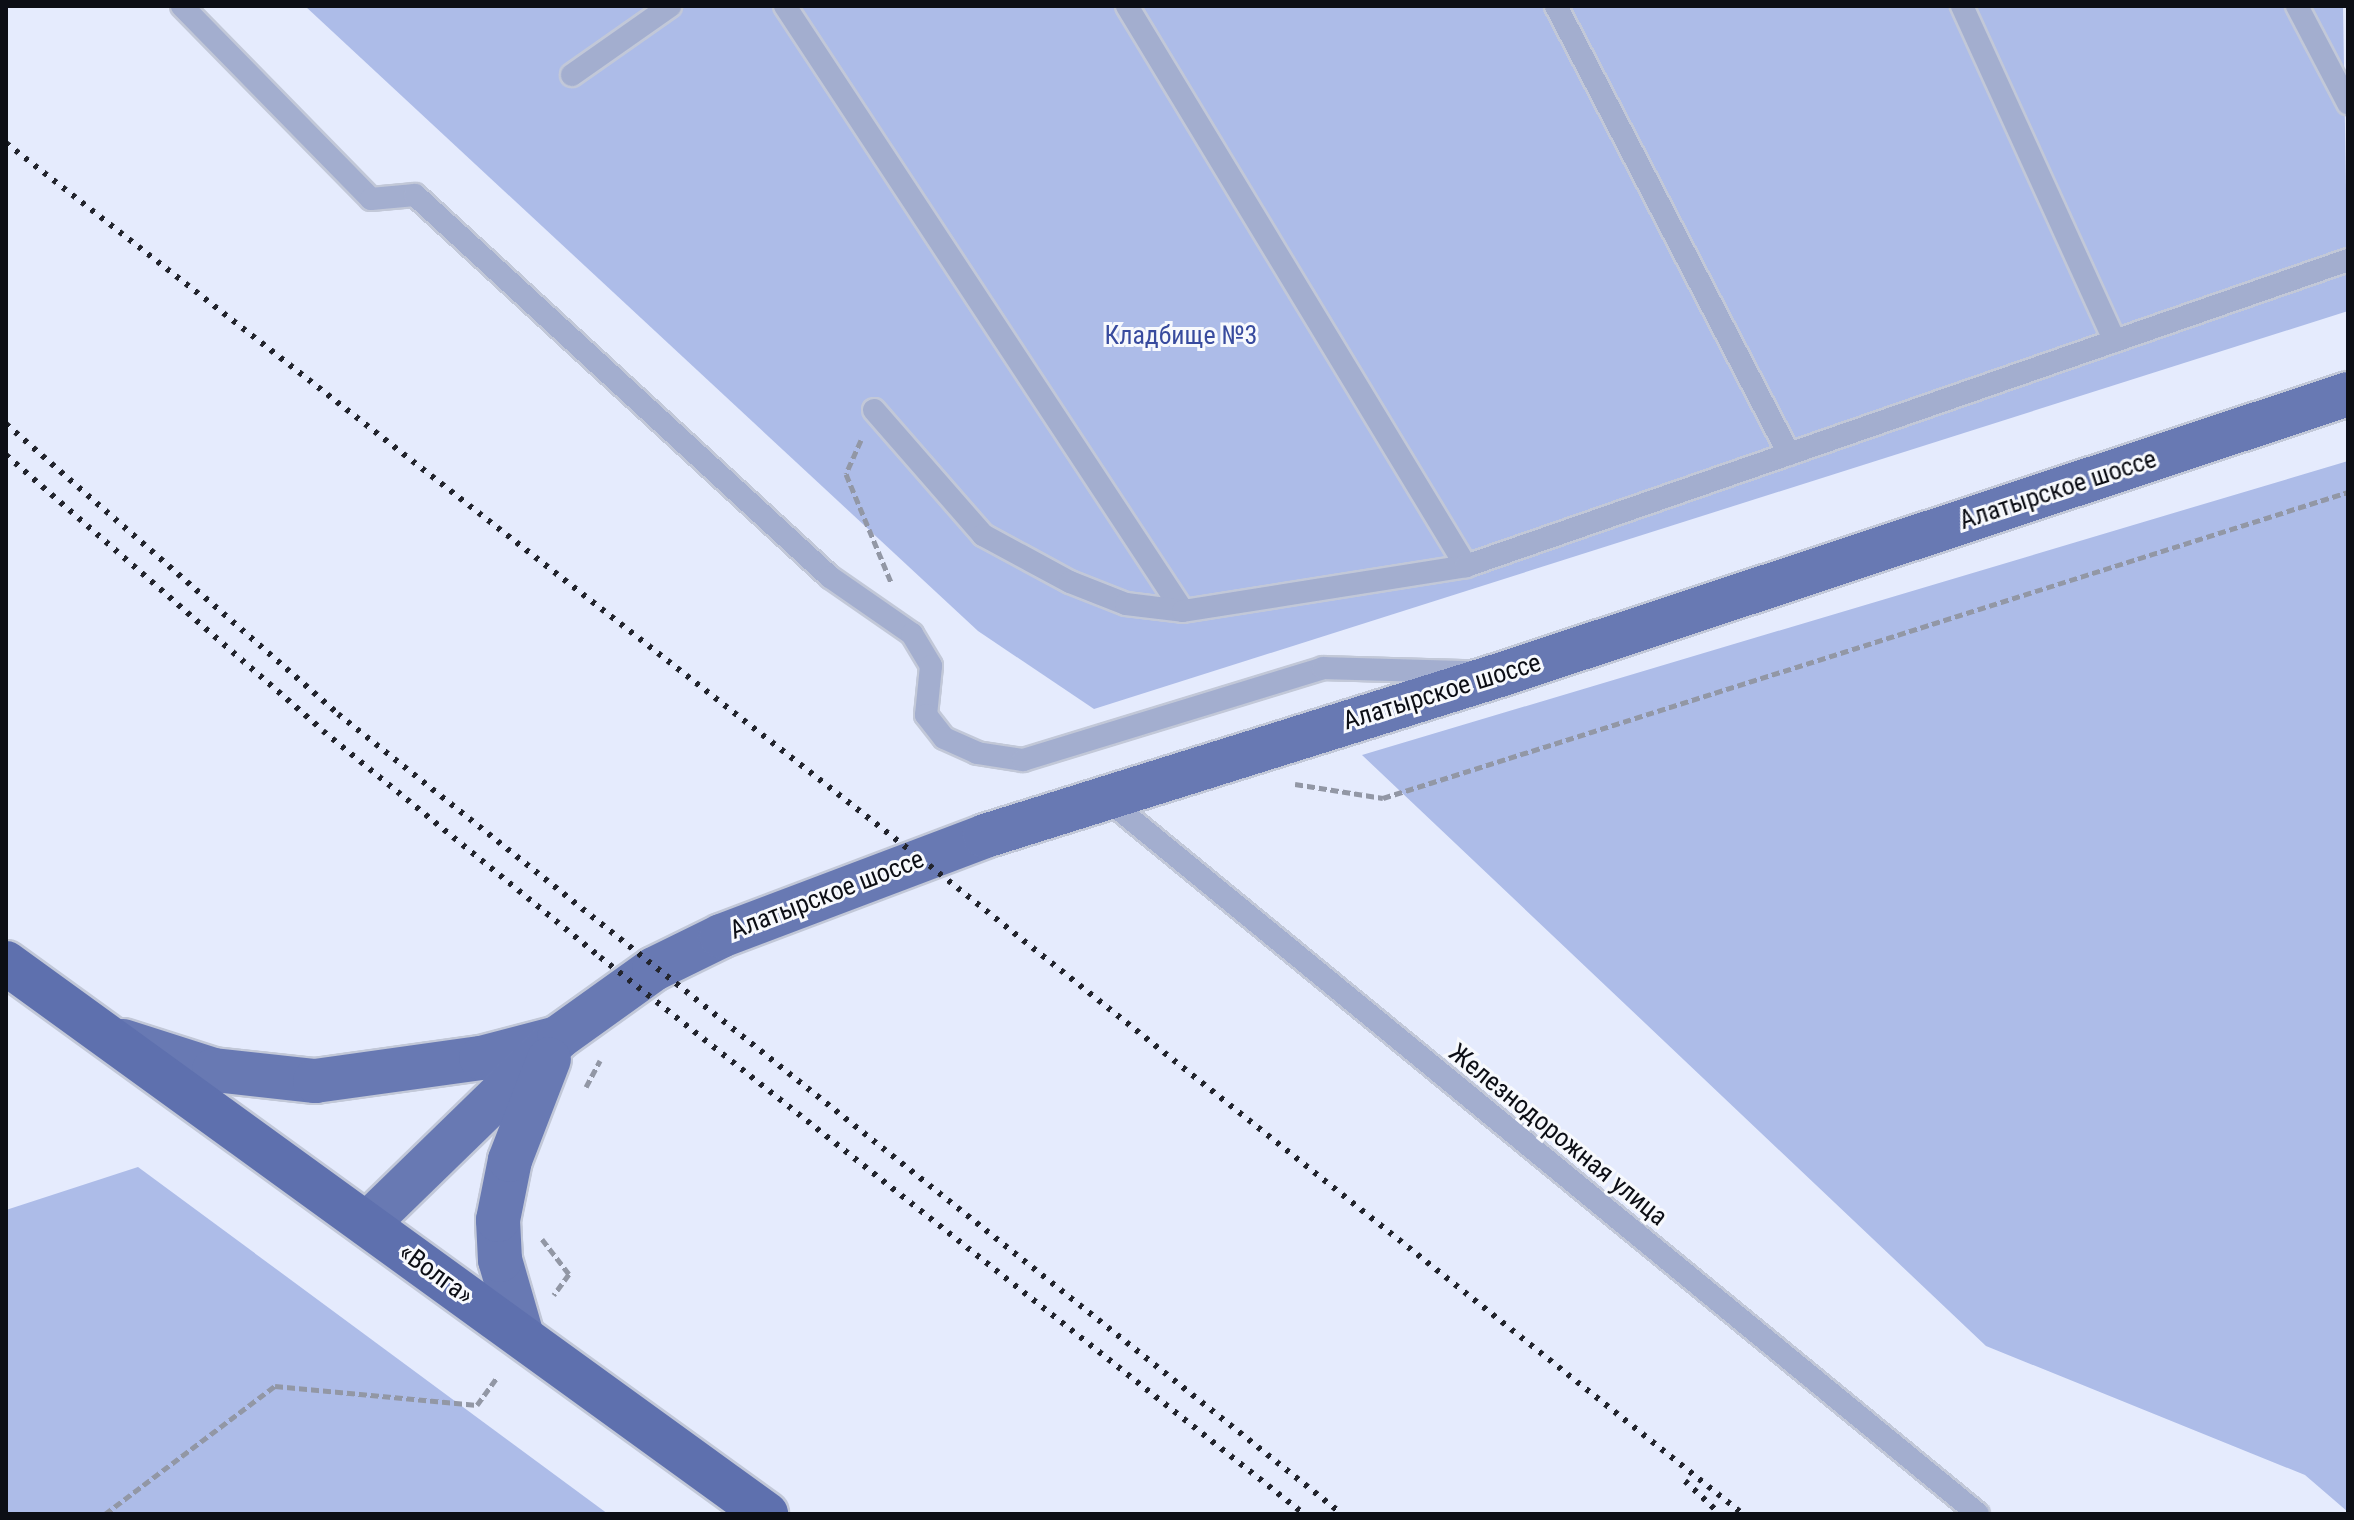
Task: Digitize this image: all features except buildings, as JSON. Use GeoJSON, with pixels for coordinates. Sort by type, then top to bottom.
{"type":"FeatureCollection","features":[{"type":"Feature","properties":{"kind":"highway","name":"«Волга»"},"geometry":{"type":"LineString","coordinates":[[13,968],[367,1224],[534,1321],[766,1514]]}},
{"type":"Feature","properties":{"kind":"main road","name":"Алатырское шоссе"},"geometry":{"type":"LineString","coordinates":[[559,1037],[654,969],[721,936],[857,880],[1104,797],[1506,673],[2348,394]]}},
{"type":"Feature","properties":{"kind":"main road"},"geometry":{"type":"LineString","coordinates":[[105,1034],[214,1070],[315,1081],[481,1058],[559,1037]]}},
{"type":"Feature","properties":{"kind":"main road"},"geometry":{"type":"LineString","coordinates":[[367,1224],[559,1037]]}},
{"type":"Feature","properties":{"kind":"main road"},"geometry":{"type":"LineString","coordinates":[[534,1321],[500,1260],[498,1220],[510,1160],[559,1037]]}},
{"type":"Feature","properties":{"kind":"lane"},"geometry":{"type":"LineString","coordinates":[[182,6],[371,199],[415,195],[830,577],[912,634],[931,666],[926,715],[944,738],[977,753],[1023,760],[1323,668],[1506,673]]}},
{"type":"Feature","properties":{"kind":"lane"},"geometry":{"type":"LineString","coordinates":[[572,75],[670,6]]}},
{"type":"Feature","properties":{"kind":"lane"},"geometry":{"type":"LineString","coordinates":[[785,6],[1183,611]]}},
{"type":"Feature","properties":{"kind":"lane"},"geometry":{"type":"LineString","coordinates":[[1127,6],[1466,566]]}},
{"type":"Feature","properties":{"kind":"lane"},"geometry":{"type":"LineString","coordinates":[[1556,6],[1789,454]]}},
{"type":"Feature","properties":{"kind":"lane"},"geometry":{"type":"LineString","coordinates":[[1962,6],[2115,341]]}},
{"type":"Feature","properties":{"kind":"lane"},"geometry":{"type":"LineString","coordinates":[[2297,6],[2348,103]]}},
{"type":"Feature","properties":{"kind":"lane"},"geometry":{"type":"LineString","coordinates":[[874,410],[983,535],[1070,582],[1126,604],[1183,611],[1466,566],[2348,260]]}},
{"type":"Feature","properties":{"kind":"lane","name":"Железнодорожная улица"},"geometry":{"type":"LineString","coordinates":[[1104,797],[1978,1514]]}},
{"type":"Feature","properties":{"kind":"path"},"geometry":{"type":"LineString","coordinates":[[874,410],[846,474],[912,634]]}},
{"type":"Feature","properties":{"kind":"path"},"geometry":{"type":"LineString","coordinates":[[1283,783],[1383,798],[2348,492]]}},
{"type":"Feature","properties":{"kind":"path"},"geometry":{"type":"LineString","coordinates":[[583,1091],[604,1053]]}},
{"type":"Feature","properties":{"kind":"path"},"geometry":{"type":"LineString","coordinates":[[534,1321],[569,1274],[542,1239],[540,1223]]}},
{"type":"Feature","properties":{"kind":"path"},"geometry":{"type":"LineString","coordinates":[[105,1514],[275,1386],[477,1405],[497,1377]]}},
{"type":"Feature","properties":{"kind":"green space","name":"Кладбище №3"},"geometry":{"type":"Polygon","coordinates":[[[305,6],[2343,6],[2348,311],[1094,709],[978,631],[305,6]]]}},
{"type":"Feature","properties":{"kind":"green space"},"geometry":{"type":"Polygon","coordinates":[[[2348,461],[2348,1512],[2305,1475],[1986,1346],[1362,755],[2348,461]]]}},
{"type":"Feature","properties":{"kind":"green space"},"geometry":{"type":"Polygon","coordinates":[[[138,1167],[608,1514],[6,1514],[6,1210],[138,1167]]]}},
{"type":"Feature","properties":{"kind":"railway"},"geometry":{"type":"LineString","coordinates":[[6,143],[920,858],[1743,1514]]}},
{"type":"Feature","properties":{"kind":"railway"},"geometry":{"type":"LineString","coordinates":[[6,424],[338,714],[1342,1514]]}},
{"type":"Feature","properties":{"kind":"railway"},"geometry":{"type":"LineString","coordinates":[[6,455],[323,731],[600,957],[1304,1514]]}},
{"type":"Feature","properties":{"kind":"railway"},"geometry":{"type":"LineString","coordinates":[[1685,1481],[1720,1514]]}}]}
